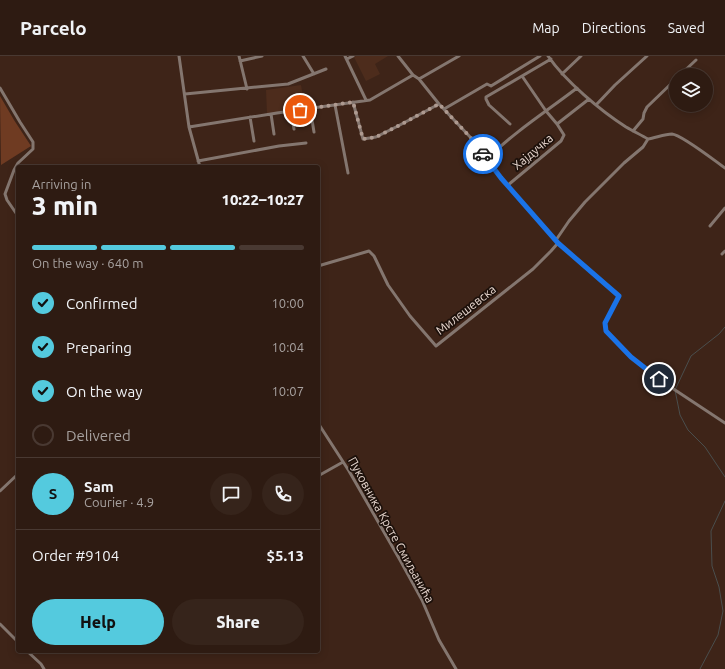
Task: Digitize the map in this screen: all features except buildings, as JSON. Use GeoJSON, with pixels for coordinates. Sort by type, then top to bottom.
{"type":"FeatureCollection","features":[{"type":"Feature","properties":{"kind":"street"},"geometry":{"type":"LineString","coordinates":[[179,56],[190,127],[199,165]]}},
{"type":"Feature","properties":{"kind":"street"},"geometry":{"type":"LineString","coordinates":[[239,56],[247,89]]}},
{"type":"Feature","properties":{"kind":"street"},"geometry":{"type":"LineString","coordinates":[[240,61],[262,56]]}},
{"type":"Feature","properties":{"kind":"street"},"geometry":{"type":"LineString","coordinates":[[303,56],[314,74]]}},
{"type":"Feature","properties":{"kind":"street"},"geometry":{"type":"LineString","coordinates":[[353,56],[346,58],[366,100]]}},
{"type":"Feature","properties":{"kind":"street"},"geometry":{"type":"LineString","coordinates":[[398,56],[413,75],[419,79],[439,104],[472,139],[508,185],[557,242],[619,296],[605,323],[606,331],[631,357],[669,386],[725,423]]}},
{"type":"Feature","properties":{"kind":"street"},"geometry":{"type":"LineString","coordinates":[[419,79],[459,56]]}},
{"type":"Feature","properties":{"kind":"street"},"geometry":{"type":"LineString","coordinates":[[444,109],[487,84],[491,86],[540,56]]}},
{"type":"Feature","properties":{"kind":"street"},"geometry":{"type":"LineString","coordinates":[[562,74],[581,56]]}},
{"type":"Feature","properties":{"kind":"street"},"geometry":{"type":"LineString","coordinates":[[596,105],[614,85],[647,56]]}},
{"type":"Feature","properties":{"kind":"street"},"geometry":{"type":"LineString","coordinates":[[510,124],[490,105],[486,97],[549,58],[562,74],[589,99],[626,127],[648,139],[671,134],[677,135],[725,168]]}},
{"type":"Feature","properties":{"kind":"street"},"geometry":{"type":"LineString","coordinates":[[687,68],[696,60]]}},
{"type":"Feature","properties":{"kind":"street"},"geometry":{"type":"LineString","coordinates":[[185,94],[288,84],[326,69]]}},
{"type":"Feature","properties":{"kind":"street"},"geometry":{"type":"LineString","coordinates":[[190,127],[370,100],[413,75]]}},
{"type":"Feature","properties":{"kind":"street"},"geometry":{"type":"LineString","coordinates":[[522,76],[546,111],[557,124]]}},
{"type":"Feature","properties":{"kind":"street"},"geometry":{"type":"LineString","coordinates":[[633,131],[643,119],[647,107],[669,86]]}},
{"type":"Feature","properties":{"kind":"street"},"geometry":{"type":"LineString","coordinates":[[0,88],[33,142],[33,149],[17,165]]}},
{"type":"Feature","properties":{"kind":"street"},"geometry":{"type":"LineString","coordinates":[[487,159],[500,147],[577,88]]}},
{"type":"Feature","properties":{"kind":"street","name":"Хајдучка"},"geometry":{"type":"LineString","coordinates":[[508,185],[563,138],[564,134],[557,124],[589,99]]}},
{"type":"Feature","properties":{"kind":"street"},"geometry":{"type":"LineString","coordinates":[[353,102],[363,139],[376,137],[439,104]]}},
{"type":"Feature","properties":{"kind":"street"},"geometry":{"type":"LineString","coordinates":[[335,105],[348,173]]}},
{"type":"Feature","properties":{"kind":"street"},"geometry":{"type":"LineString","coordinates":[[310,108],[314,132]]}},
{"type":"Feature","properties":{"kind":"street"},"geometry":{"type":"LineString","coordinates":[[291,111],[294,129]]}},
{"type":"Feature","properties":{"kind":"street"},"geometry":{"type":"LineString","coordinates":[[270,114],[274,134]]}},
{"type":"Feature","properties":{"kind":"street"},"geometry":{"type":"LineString","coordinates":[[250,117],[254,141]]}},
{"type":"Feature","properties":{"kind":"street"},"geometry":{"type":"LineString","coordinates":[[557,242],[569,222],[585,202],[624,163],[644,147],[648,139]]}},
{"type":"Feature","properties":{"kind":"street"},"geometry":{"type":"LineString","coordinates":[[198,161],[279,146],[306,143]]}},
{"type":"Feature","properties":{"kind":"street"},"geometry":{"type":"LineString","coordinates":[[16,166],[5,194],[7,200],[16,213]]}},
{"type":"Feature","properties":{"kind":"street"},"geometry":{"type":"LineString","coordinates":[[710,226],[725,208]]}},
{"type":"Feature","properties":{"kind":"street","name":"Милешевска"},"geometry":{"type":"LineString","coordinates":[[320,265],[369,251],[374,256],[388,285],[410,316],[436,346],[533,269],[551,252],[557,242]]}},
{"type":"Feature","properties":{"kind":"street"},"geometry":{"type":"LineString","coordinates":[[722,254],[725,251]]}},
{"type":"Feature","properties":{"kind":"street","name":"Пуковника Крсте Смиљанића"},"geometry":{"type":"LineString","coordinates":[[320,425],[400,560],[422,600],[439,640],[456,669]]}},
{"type":"Feature","properties":{"kind":"street"},"geometry":{"type":"LineString","coordinates":[[320,475],[343,462]]}},
{"type":"Feature","properties":{"kind":"street"},"geometry":{"type":"LineString","coordinates":[[0,491],[16,476]]}},
{"type":"Feature","properties":{"kind":"street"},"geometry":{"type":"LineString","coordinates":[[0,624],[16,640]]}},
{"type":"Feature","properties":{"kind":"street"},"geometry":{"type":"LineString","coordinates":[[30,653],[44,669]]}},
{"type":"Feature","properties":{"kind":"shaded area"},"geometry":{"type":"Polygon","coordinates":[[[388,56],[375,64],[380,74],[366,81],[354,57],[388,56]]]}},
{"type":"Feature","properties":{"kind":"shaded area"},"geometry":{"type":"Polygon","coordinates":[[[301,85],[305,108],[267,114],[266,90],[301,85]]]}},
{"type":"Feature","properties":{"kind":"shaded area"},"geometry":{"type":"Polygon","coordinates":[[[0,96],[31,146],[1,165],[0,96]]]}},
{"type":"Feature","properties":{"kind":"waterway"},"geometry":{"type":"LineString","coordinates":[[725,327],[719,334],[691,356],[675,390],[680,415],[688,430],[705,447],[725,477]]}},
{"type":"Feature","properties":{"kind":"waterway"},"geometry":{"type":"LineString","coordinates":[[700,669],[718,635],[723,611],[719,587],[712,566],[711,531],[725,501]]}},
{"type":"Feature","properties":{"kind":"way so far"},"geometry":{"type":"LineString","coordinates":[[300,110],[353,102],[363,139],[376,137],[439,104],[472,139],[483,154]]}},
{"type":"Feature","properties":{"kind":"route"},"geometry":{"type":"LineString","coordinates":[[483,154],[501,178],[558,243],[619,296],[605,323],[606,331],[631,357],[659,379]]}}]}
